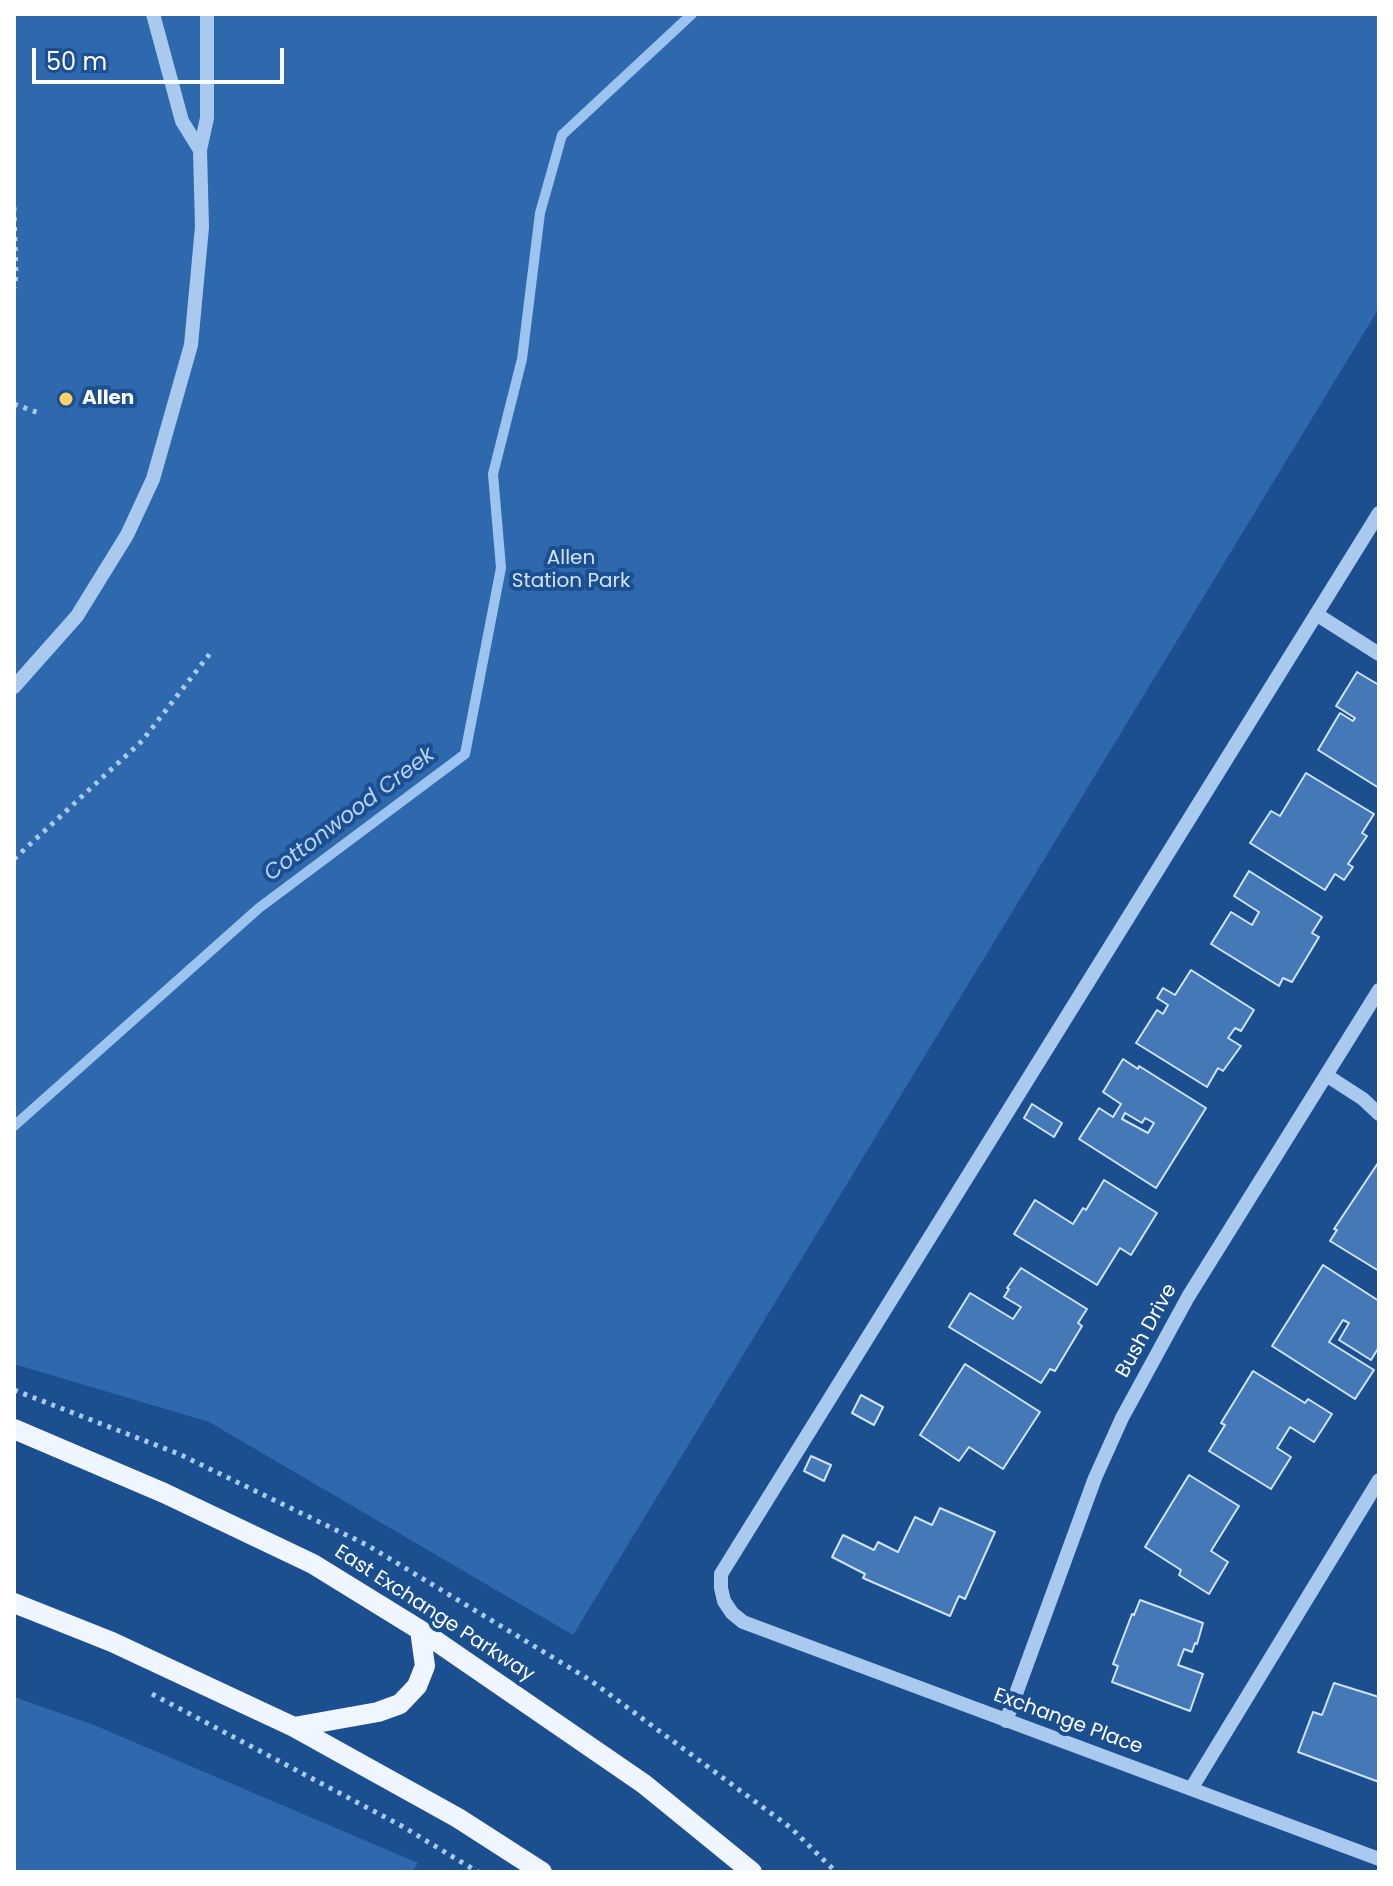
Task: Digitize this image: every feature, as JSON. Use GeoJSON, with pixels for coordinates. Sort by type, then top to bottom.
{"type":"FeatureCollection","features":[{"type":"Feature","properties":{"kind":"main road","name":"East Exchange Parkway"},"geometry":{"type":"LineString","coordinates":[[14,1429],[164,1493],[313,1564],[420,1630],[644,1784],[752,1872]]}},
{"type":"Feature","properties":{"kind":"main road"},"geometry":{"type":"LineString","coordinates":[[14,1603],[112,1642],[294,1727],[458,1818],[542,1872]]}},
{"type":"Feature","properties":{"kind":"main road"},"geometry":{"type":"LineString","coordinates":[[294,1727],[378,1712],[400,1704],[417,1686],[425,1666],[420,1630]]}},
{"type":"Feature","properties":{"kind":"street"},"geometry":{"type":"LineString","coordinates":[[153,14],[182,121],[200,150]]}},
{"type":"Feature","properties":{"kind":"street"},"geometry":{"type":"LineString","coordinates":[[14,687],[77,616],[127,535],[153,479],[191,345],[202,227],[200,150],[207,118],[207,14]]}},
{"type":"Feature","properties":{"kind":"street"},"geometry":{"type":"LineString","coordinates":[[1379,513],[1316,614],[1379,654]]}},
{"type":"Feature","properties":{"kind":"street","name":"Exchange Place"},"geometry":{"type":"LineString","coordinates":[[1316,614],[721,1574],[721,1588],[724,1601],[743,1622],[1379,1859]]}},
{"type":"Feature","properties":{"kind":"street","name":"Bush Drive"},"geometry":{"type":"LineString","coordinates":[[1006,1721],[1095,1478],[1122,1418],[1188,1297],[1379,990]]}},
{"type":"Feature","properties":{"kind":"street"},"geometry":{"type":"LineString","coordinates":[[1326,1075],[1363,1099],[1379,1114]]}},
{"type":"Feature","properties":{"kind":"street"},"geometry":{"type":"LineString","coordinates":[[1191,1789],[1379,1480]]}},
{"type":"Feature","properties":{"kind":"path"},"geometry":{"type":"LineString","coordinates":[[14,207],[14,288]]}},
{"type":"Feature","properties":{"kind":"path"},"geometry":{"type":"LineString","coordinates":[[14,404],[39,413]]}},
{"type":"Feature","properties":{"kind":"path"},"geometry":{"type":"LineString","coordinates":[[14,859],[142,741],[212,651]]}},
{"type":"Feature","properties":{"kind":"path"},"geometry":{"type":"LineString","coordinates":[[14,1390],[179,1454],[367,1545],[590,1680],[791,1828],[836,1872]]}},
{"type":"Feature","properties":{"kind":"path"},"geometry":{"type":"LineString","coordinates":[[139,1687],[400,1825],[478,1872]]}},
{"type":"Feature","properties":{"kind":"green space","name":"Allen Station Park"},"geometry":{"type":"Polygon","coordinates":[[[14,14],[1379,14],[1379,308],[573,1635],[209,1422],[14,1364],[14,14]]]}},
{"type":"Feature","properties":{"kind":"green space"},"geometry":{"type":"Polygon","coordinates":[[[14,1697],[94,1725],[418,1863],[412,1872],[14,1872],[14,1697]]]}},
{"type":"Feature","properties":{"kind":"building"},"geometry":{"type":"Polygon","coordinates":[[[1357,672],[1379,685],[1379,788],[1318,750],[1340,713],[1353,721],[1355,718],[1336,706],[1357,672]]]}},
{"type":"Feature","properties":{"kind":"building"},"geometry":{"type":"Polygon","coordinates":[[[1306,773],[1374,814],[1362,833],[1367,836],[1348,864],[1353,867],[1344,880],[1335,874],[1325,890],[1250,843],[1271,811],[1280,816],[1306,773]]]}},
{"type":"Feature","properties":{"kind":"building"},"geometry":{"type":"Polygon","coordinates":[[[1249,871],[1322,917],[1312,933],[1319,937],[1292,982],[1283,978],[1279,986],[1211,944],[1231,912],[1252,925],[1259,912],[1234,896],[1249,871]]]}},
{"type":"Feature","properties":{"kind":"building"},"geometry":{"type":"Polygon","coordinates":[[[1191,970],[1254,1010],[1241,1031],[1235,1028],[1228,1038],[1241,1046],[1223,1071],[1218,1068],[1207,1087],[1136,1043],[1157,1010],[1163,1014],[1168,1005],[1157,998],[1163,988],[1175,995],[1191,970]]]}},
{"type":"Feature","properties":{"kind":"building"},"geometry":{"type":"Polygon","coordinates":[[[1123,1059],[1206,1108],[1156,1188],[1079,1139],[1099,1108],[1113,1117],[1121,1104],[1103,1092],[1123,1059]],[[1125,1113],[1122,1119],[1148,1133],[1154,1123],[1145,1118],[1142,1123],[1125,1113]]]}},
{"type":"Feature","properties":{"kind":"building"},"geometry":{"type":"Polygon","coordinates":[[[1032,1104],[1062,1123],[1054,1137],[1024,1118],[1032,1104]]]}},
{"type":"Feature","properties":{"kind":"building"},"geometry":{"type":"Polygon","coordinates":[[[1378,1163],[1379,1271],[1330,1241],[1337,1230],[1334,1229],[1378,1163]]]}},
{"type":"Feature","properties":{"kind":"building"},"geometry":{"type":"Polygon","coordinates":[[[1104,1180],[1157,1213],[1131,1255],[1120,1248],[1097,1285],[1014,1234],[1035,1200],[1073,1224],[1083,1208],[1086,1210],[1104,1180]]]}},
{"type":"Feature","properties":{"kind":"building"},"geometry":{"type":"Polygon","coordinates":[[[1323,1265],[1379,1301],[1379,1347],[1371,1360],[1339,1340],[1349,1323],[1343,1320],[1329,1342],[1374,1370],[1355,1399],[1272,1346],[1323,1265]]]}},
{"type":"Feature","properties":{"kind":"building"},"geometry":{"type":"Polygon","coordinates":[[[1021,1268],[1087,1309],[1078,1323],[1082,1326],[1055,1371],[1050,1369],[1041,1383],[949,1327],[970,1293],[1013,1319],[1021,1307],[1004,1297],[1021,1268]]]}},
{"type":"Feature","properties":{"kind":"building"},"geometry":{"type":"Polygon","coordinates":[[[965,1364],[1040,1412],[1003,1469],[969,1447],[959,1461],[920,1435],[965,1364]]]}},
{"type":"Feature","properties":{"kind":"building"},"geometry":{"type":"Polygon","coordinates":[[[1253,1371],[1305,1403],[1308,1399],[1332,1414],[1314,1442],[1290,1427],[1277,1448],[1291,1457],[1271,1489],[1209,1451],[1225,1425],[1221,1423],[1253,1371]]]}},
{"type":"Feature","properties":{"kind":"building"},"geometry":{"type":"Polygon","coordinates":[[[861,1395],[883,1407],[874,1425],[852,1413],[861,1395]]]}},
{"type":"Feature","properties":{"kind":"building"},"geometry":{"type":"Polygon","coordinates":[[[811,1456],[831,1465],[824,1481],[804,1471],[811,1456]]]}},
{"type":"Feature","properties":{"kind":"building"},"geometry":{"type":"Polygon","coordinates":[[[1189,1475],[1239,1506],[1211,1551],[1228,1562],[1209,1594],[1179,1575],[1181,1570],[1145,1547],[1189,1475]]]}},
{"type":"Feature","properties":{"kind":"building"},"geometry":{"type":"Polygon","coordinates":[[[940,1508],[995,1532],[965,1599],[959,1596],[950,1616],[863,1578],[865,1574],[832,1557],[843,1535],[874,1550],[878,1542],[898,1552],[915,1517],[932,1525],[940,1508]]]}},
{"type":"Feature","properties":{"kind":"building"},"geometry":{"type":"Polygon","coordinates":[[[1140,1600],[1203,1623],[1197,1644],[1192,1652],[1184,1649],[1178,1665],[1203,1674],[1190,1711],[1112,1682],[1118,1666],[1113,1664],[1140,1600]]]}},
{"type":"Feature","properties":{"kind":"building"},"geometry":{"type":"Polygon","coordinates":[[[1334,1683],[1379,1697],[1379,1782],[1298,1752],[1313,1712],[1322,1715],[1334,1683]]]}},
{"type":"Feature","properties":{"kind":"waterway","name":"Cottonwood Creek"},"geometry":{"type":"LineString","coordinates":[[14,1126],[259,908],[465,754],[501,568],[493,474],[522,359],[540,213],[562,135],[692,14]]}},
{"type":"Feature","properties":{"kind":"place","name":"Allen"},"geometry":{"type":"Point","coordinates":[66,399]}}]}
